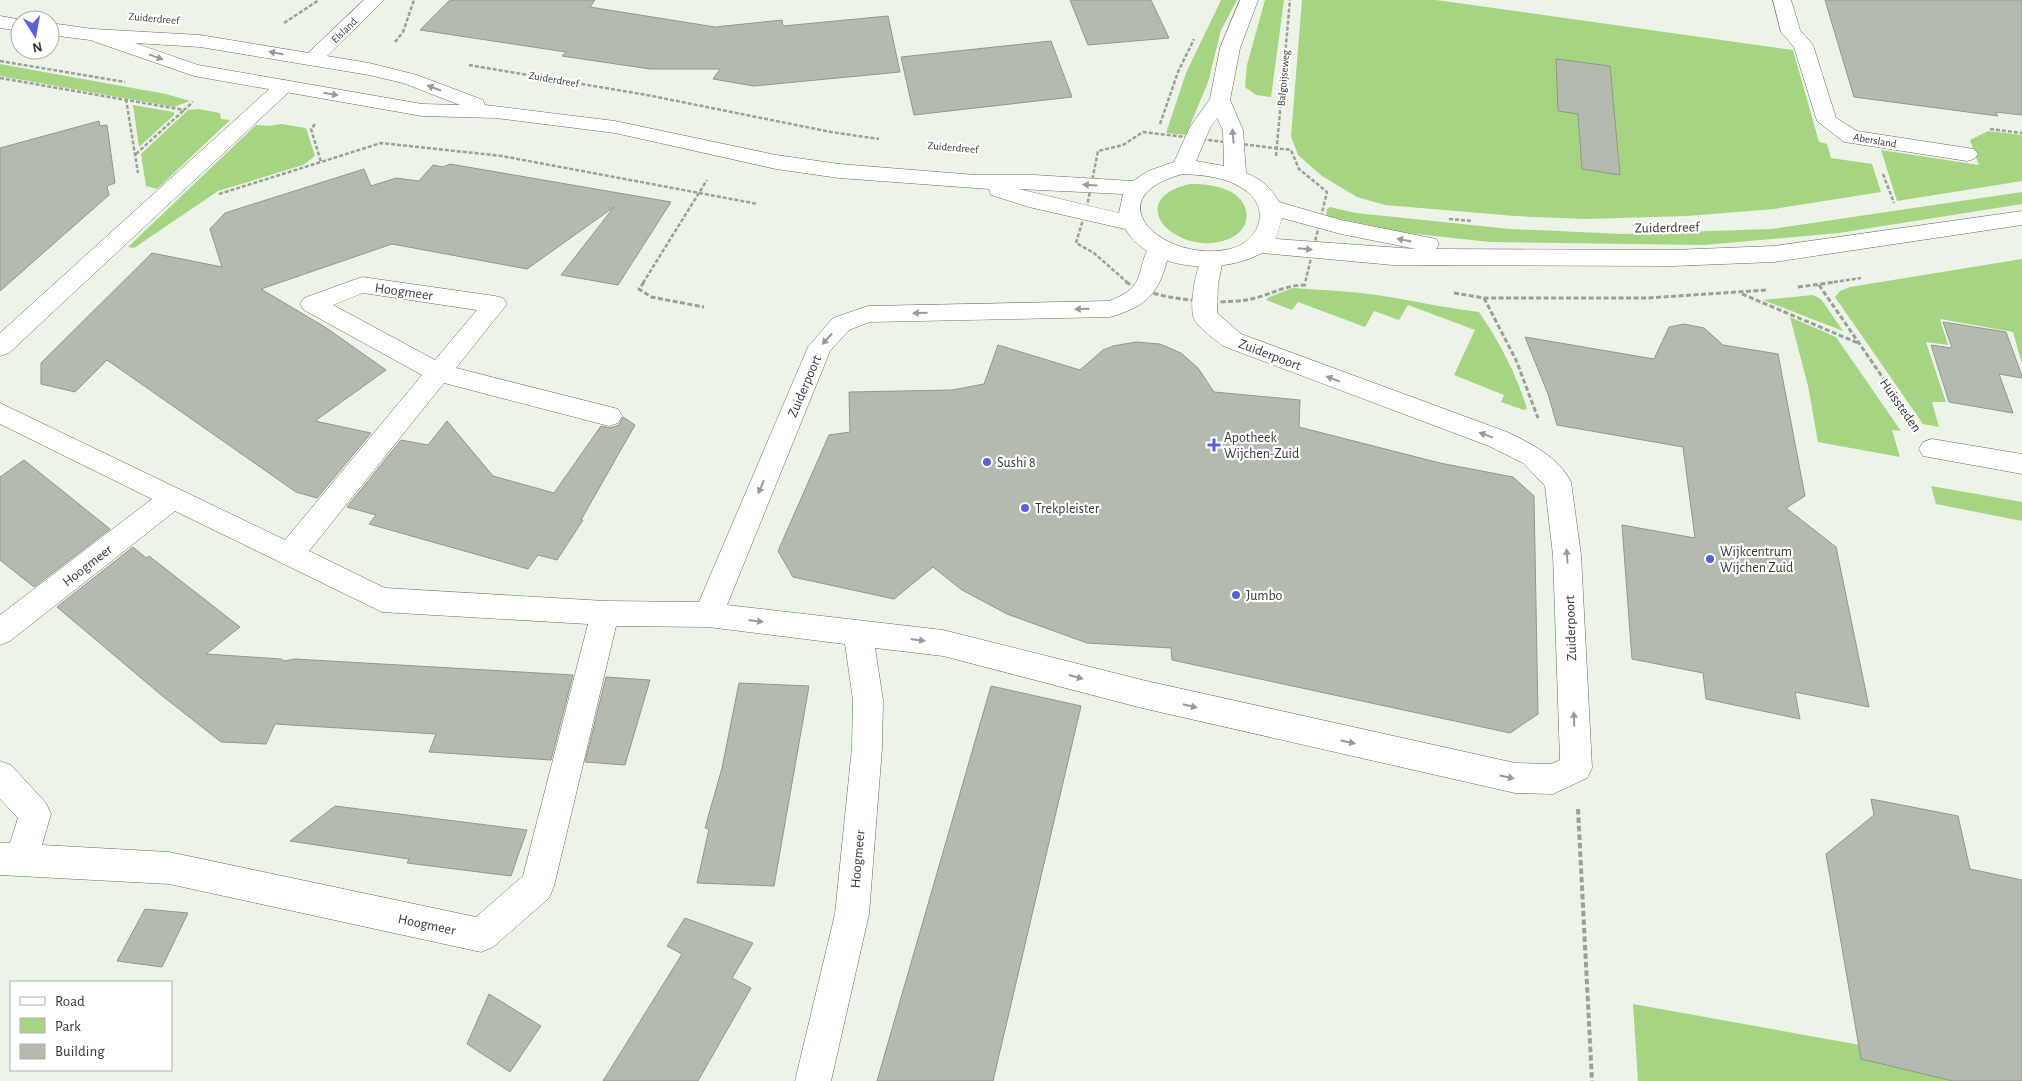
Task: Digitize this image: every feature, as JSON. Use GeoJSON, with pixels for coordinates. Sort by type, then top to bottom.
{"type":"FeatureCollection","features":[{"type":"Feature","properties":{"kind":"street","name":"Elsland"},"geometry":{"type":"LineString","coordinates":[[284,86],[376,0]]}},
{"type":"Feature","properties":{"kind":"street"},"geometry":{"type":"LineString","coordinates":[[1183,168],[1200,127],[1220,100],[1230,48],[1249,0]]}},
{"type":"Feature","properties":{"kind":"street","name":"Abersland"},"geometry":{"type":"LineString","coordinates":[[1782,0],[1791,32],[1803,45],[1827,121],[1851,137],[1967,154]]}},
{"type":"Feature","properties":{"kind":"street","name":"Zuiderdreef"},"geometry":{"type":"LineString","coordinates":[[60,30],[200,41],[369,69],[410,79],[496,112]]}},
{"type":"Feature","properties":{"kind":"street","name":"Zuiderdreef"},"geometry":{"type":"LineString","coordinates":[[93,34],[194,70],[422,110],[496,112],[615,127],[776,162],[821,168],[976,182],[1138,188]]}},
{"type":"Feature","properties":{"kind":"street"},"geometry":{"type":"LineString","coordinates":[[0,347],[284,86]]}},
{"type":"Feature","properties":{"kind":"street"},"geometry":{"type":"LineString","coordinates":[[1220,100],[1233,130],[1235,175]]}},
{"type":"Feature","properties":{"kind":"street"},"geometry":{"type":"LineString","coordinates":[[1183,168],[1218,170],[1235,175],[1262,194],[1269,207],[1271,221],[1266,234],[1256,245],[1229,258],[1212,260],[1175,255],[1159,248],[1143,237],[1133,223],[1130,211],[1132,198],[1138,188],[1158,174],[1183,168]]}},
{"type":"Feature","properties":{"kind":"street","name":"Zuiderdreef"},"geometry":{"type":"LineString","coordinates":[[976,182],[1029,200],[1133,223]]}},
{"type":"Feature","properties":{"kind":"street"},"geometry":{"type":"LineString","coordinates":[[1269,207],[1321,210],[1486,255]]}},
{"type":"Feature","properties":{"kind":"street"},"geometry":{"type":"LineString","coordinates":[[1256,245],[1393,257],[1486,255],[1609,258],[1774,254],[2022,218]]}},
{"type":"Feature","properties":{"kind":"street"},"geometry":{"type":"LineString","coordinates":[[1144,291],[1153,276],[1159,248]]}},
{"type":"Feature","properties":{"kind":"street","name":"Zuiderpoort"},"geometry":{"type":"LineString","coordinates":[[1212,260],[1204,299],[1205,316],[1232,340],[1498,440],[1532,456],[1558,482],[1567,555],[1576,768]]}},
{"type":"Feature","properties":{"kind":"street","name":"Hoogmeer"},"geometry":{"type":"LineString","coordinates":[[290,554],[439,373],[496,304],[362,285],[312,304],[439,373],[609,416]]}},
{"type":"Feature","properties":{"kind":"street","name":"Zuiderpoort"},"geometry":{"type":"LineString","coordinates":[[708,615],[820,347],[841,324],[868,314],[1110,309],[1130,303],[1144,291]]}},
{"type":"Feature","properties":{"kind":"street"},"geometry":{"type":"LineString","coordinates":[[0,413],[382,600],[605,614],[708,615],[943,643],[1142,701],[1515,778],[1553,779],[1576,768]]}},
{"type":"Feature","properties":{"kind":"street"},"geometry":{"type":"LineString","coordinates":[[1932,449],[2022,464]]}},
{"type":"Feature","properties":{"kind":"street","name":"Hoogmeer"},"geometry":{"type":"LineString","coordinates":[[0,632],[173,498]]}},
{"type":"Feature","properties":{"kind":"street","name":"Hoogmeer"},"geometry":{"type":"LineString","coordinates":[[0,776],[35,814],[11,859],[169,868],[481,935],[537,886],[605,614]]}},
{"type":"Feature","properties":{"kind":"street","name":"Hoogmeer"},"geometry":{"type":"LineString","coordinates":[[813,1081],[852,914],[867,748],[868,700],[858,633]]}},
{"type":"Feature","properties":{"kind":"path","name":"Balgoijseweg"},"geometry":{"type":"LineString","coordinates":[[1276,156],[1290,0]]}},
{"type":"Feature","properties":{"kind":"path"},"geometry":{"type":"LineString","coordinates":[[1155,141],[1178,72],[1198,32]]}},
{"type":"Feature","properties":{"kind":"path"},"geometry":{"type":"LineString","coordinates":[[0,61],[128,82]]}},
{"type":"Feature","properties":{"kind":"path","name":"Zuiderdreef"},"geometry":{"type":"LineString","coordinates":[[464,64],[647,95],[831,132],[884,140]]}},
{"type":"Feature","properties":{"kind":"path"},"geometry":{"type":"LineString","coordinates":[[126,100],[145,214]]}},
{"type":"Feature","properties":{"kind":"path"},"geometry":{"type":"LineString","coordinates":[[135,154],[184,110]]}},
{"type":"Feature","properties":{"kind":"path"},"geometry":{"type":"LineString","coordinates":[[1143,132],[1194,140],[1277,149],[1291,150],[1292,157],[1301,171],[1327,192],[1321,210],[1305,284],[1290,284],[1260,297],[1245,300],[1204,299],[1144,291],[1124,282],[1096,255],[1076,243],[1085,213],[1098,151],[1123,145],[1143,132]]}},
{"type":"Feature","properties":{"kind":"path"},"geometry":{"type":"LineString","coordinates":[[1090,160],[1102,160]]}},
{"type":"Feature","properties":{"kind":"path"},"geometry":{"type":"LineString","coordinates":[[219,194],[321,162]]}},
{"type":"Feature","properties":{"kind":"path"},"geometry":{"type":"LineString","coordinates":[[704,307],[651,297],[639,289],[710,175]]}},
{"type":"Feature","properties":{"kind":"path"},"geometry":{"type":"LineString","coordinates":[[1318,198],[1321,210]]}},
{"type":"Feature","properties":{"kind":"path"},"geometry":{"type":"LineString","coordinates":[[1321,210],[1332,203]]}},
{"type":"Feature","properties":{"kind":"path"},"geometry":{"type":"LineString","coordinates":[[1886,207],[1895,206]]}},
{"type":"Feature","properties":{"kind":"path"},"geometry":{"type":"LineString","coordinates":[[1443,218],[1481,222]]}},
{"type":"Feature","properties":{"kind":"path","name":"Huissteden"},"geometry":{"type":"LineString","coordinates":[[1818,285],[1932,449]]}},
{"type":"Feature","properties":{"kind":"path"},"geometry":{"type":"LineString","coordinates":[[1741,294],[1859,343]]}},
{"type":"Feature","properties":{"kind":"path"},"geometry":{"type":"LineString","coordinates":[[1484,298],[1516,360],[1543,430],[1532,456]]}},
{"type":"Feature","properties":{"kind":"path"},"geometry":{"type":"LineString","coordinates":[[1576,768],[1592,1081]]}},
{"type":"Feature","properties":{"kind":"green space"},"geometry":{"type":"Polygon","coordinates":[[[1221,0],[1237,0],[1221,30],[1208,82],[1186,135],[1166,133],[1186,73],[1221,0]]]}},
{"type":"Feature","properties":{"kind":"green space"},"geometry":{"type":"Polygon","coordinates":[[[1265,0],[1284,0],[1271,97],[1256,95],[1245,87],[1247,65],[1265,0]]]}},
{"type":"Feature","properties":{"kind":"green space"},"geometry":{"type":"Polygon","coordinates":[[[1302,0],[1436,0],[1793,50],[1819,142],[1827,144],[1831,158],[1872,164],[1881,192],[1774,209],[1687,216],[1586,219],[1515,216],[1385,205],[1357,197],[1322,176],[1298,155],[1291,136],[1302,0]]]}},
{"type":"Feature","properties":{"kind":"green space"},"geometry":{"type":"Polygon","coordinates":[[[0,64],[166,94],[190,101],[174,107],[0,76],[0,64]]]}},
{"type":"Feature","properties":{"kind":"green space"},"geometry":{"type":"Polygon","coordinates":[[[133,105],[174,112],[174,115],[139,147],[133,105]]]}},
{"type":"Feature","properties":{"kind":"green space"},"geometry":{"type":"Polygon","coordinates":[[[198,109],[220,113],[221,119],[230,120],[157,189],[146,186],[141,154],[188,110],[198,109]]]}},
{"type":"Feature","properties":{"kind":"green space"},"geometry":{"type":"Polygon","coordinates":[[[281,124],[306,128],[315,156],[303,165],[218,191],[134,248],[128,247],[256,125],[269,126],[281,124]]]}},
{"type":"Feature","properties":{"kind":"green space"},"geometry":{"type":"Polygon","coordinates":[[[1988,131],[2022,135],[2022,181],[1897,201],[1881,150],[1979,165],[1970,140],[1988,131]]]}},
{"type":"Feature","properties":{"kind":"green space"},"geometry":{"type":"Polygon","coordinates":[[[1190,184],[1221,188],[1238,197],[1246,211],[1245,225],[1241,231],[1226,240],[1207,243],[1190,241],[1174,234],[1163,224],[1158,213],[1159,202],[1170,192],[1190,184]]]}},
{"type":"Feature","properties":{"kind":"green space"},"geometry":{"type":"Polygon","coordinates":[[[2022,192],[2022,204],[1839,233],[1704,245],[1490,242],[1407,233],[1326,216],[1327,209],[1330,207],[1356,213],[1510,229],[1623,234],[1772,229],[2022,192]]]}},
{"type":"Feature","properties":{"kind":"green space"},"geometry":{"type":"Polygon","coordinates":[[[2022,259],[2022,364],[2013,332],[1940,319],[1948,345],[1926,342],[1946,402],[1932,402],[1939,427],[1923,424],[1835,297],[1840,291],[1850,287],[2022,259]]]}},
{"type":"Feature","properties":{"kind":"green space"},"geometry":{"type":"Polygon","coordinates":[[[1293,288],[1390,297],[1479,312],[1507,359],[1527,409],[1524,410],[1501,402],[1504,395],[1454,375],[1475,330],[1408,305],[1399,320],[1374,311],[1365,327],[1298,302],[1292,310],[1266,300],[1269,297],[1293,288]]]}},
{"type":"Feature","properties":{"kind":"green space"},"geometry":{"type":"Polygon","coordinates":[[[1813,295],[1821,299],[1843,331],[1763,300],[1813,295]]]}},
{"type":"Feature","properties":{"kind":"green space"},"geometry":{"type":"Polygon","coordinates":[[[1790,317],[1836,337],[1901,431],[1892,430],[1900,457],[1818,442],[1808,386],[1790,317]]]}},
{"type":"Feature","properties":{"kind":"green space"},"geometry":{"type":"Polygon","coordinates":[[[1931,486],[2022,502],[2022,521],[1936,504],[1931,486]]]}},
{"type":"Feature","properties":{"kind":"green space"},"geometry":{"type":"Polygon","coordinates":[[[1633,1004],[1888,1050],[2022,1081],[1638,1081],[1633,1004]]]}},
{"type":"Feature","properties":{"kind":"building"},"geometry":{"type":"Polygon","coordinates":[[[450,0],[595,0],[590,7],[715,27],[782,20],[783,26],[888,16],[900,72],[754,86],[713,79],[720,69],[650,69],[562,56],[566,52],[420,30],[450,0]]]}},
{"type":"Feature","properties":{"kind":"building"},"geometry":{"type":"Polygon","coordinates":[[[1070,0],[1151,0],[1169,38],[1088,45],[1070,0]]]}},
{"type":"Feature","properties":{"kind":"building"},"geometry":{"type":"Polygon","coordinates":[[[1825,0],[2022,0],[2022,115],[1995,112],[1998,116],[1854,97],[1825,0]]]}},
{"type":"Feature","properties":{"kind":"building"},"geometry":{"type":"Polygon","coordinates":[[[1051,41],[1072,97],[914,115],[901,57],[1051,41]]]}},
{"type":"Feature","properties":{"kind":"building"},"geometry":{"type":"Polygon","coordinates":[[[1556,59],[1610,66],[1620,175],[1582,169],[1578,114],[1558,111],[1556,59]]]}},
{"type":"Feature","properties":{"kind":"building"},"geometry":{"type":"Polygon","coordinates":[[[99,121],[100,126],[107,125],[115,183],[107,186],[109,195],[0,291],[0,148],[99,121]]]}},
{"type":"Feature","properties":{"kind":"building"},"geometry":{"type":"Polygon","coordinates":[[[450,164],[671,202],[618,285],[561,275],[614,207],[527,269],[392,244],[261,289],[325,327],[386,370],[315,421],[371,433],[317,498],[296,492],[107,360],[75,392],[41,384],[41,363],[152,253],[222,267],[210,229],[225,213],[364,169],[371,186],[396,178],[419,181],[433,165],[443,167],[450,164]]]}},
{"type":"Feature","properties":{"kind":"building"},"geometry":{"type":"Polygon","coordinates":[[[1943,322],[2006,332],[2022,376],[2022,378],[1999,374],[2013,413],[1949,402],[1931,345],[1952,348],[1943,322]]]}},
{"type":"Feature","properties":{"kind":"building"},"geometry":{"type":"Polygon","coordinates":[[[1684,324],[1704,328],[1723,345],[1778,354],[1805,496],[1786,508],[1836,547],[1869,707],[1795,692],[1800,719],[1706,699],[1703,673],[1632,659],[1622,525],[1695,538],[1683,447],[1557,425],[1548,394],[1525,337],[1654,359],[1669,327],[1684,324]]]}},
{"type":"Feature","properties":{"kind":"building"},"geometry":{"type":"Polygon","coordinates":[[[1136,342],[1160,344],[1181,353],[1198,368],[1214,392],[1300,400],[1299,427],[1440,463],[1513,477],[1534,496],[1538,714],[1510,733],[1172,660],[1171,648],[1087,643],[1007,614],[962,590],[933,567],[894,599],[793,577],[778,551],[829,435],[850,432],[849,392],[952,390],[984,384],[998,345],[1080,370],[1103,350],[1113,346],[1136,342]]]}},
{"type":"Feature","properties":{"kind":"building"},"geometry":{"type":"Polygon","coordinates":[[[623,417],[635,425],[581,520],[583,520],[557,560],[538,555],[528,569],[369,524],[376,515],[347,507],[401,440],[428,445],[447,421],[493,476],[554,493],[601,426],[610,428],[619,425],[623,417]]]}},
{"type":"Feature","properties":{"kind":"building"},"geometry":{"type":"Polygon","coordinates":[[[24,460],[110,529],[34,587],[0,560],[0,477],[24,460]]]}},
{"type":"Feature","properties":{"kind":"building"},"geometry":{"type":"Polygon","coordinates":[[[133,547],[146,558],[149,556],[240,627],[206,654],[281,659],[284,661],[295,659],[573,675],[551,760],[429,752],[436,734],[275,724],[266,744],[221,742],[160,694],[57,607],[133,547]]]}},
{"type":"Feature","properties":{"kind":"building"},"geometry":{"type":"Polygon","coordinates":[[[606,677],[650,680],[625,765],[585,762],[606,677]]]}},
{"type":"Feature","properties":{"kind":"building"},"geometry":{"type":"Polygon","coordinates":[[[739,683],[809,686],[774,886],[697,883],[709,829],[705,828],[722,768],[739,683]]]}},
{"type":"Feature","properties":{"kind":"building"},"geometry":{"type":"Polygon","coordinates":[[[991,686],[1081,706],[993,1081],[877,1081],[991,686]]]}},
{"type":"Feature","properties":{"kind":"building"},"geometry":{"type":"Polygon","coordinates":[[[1871,799],[1958,816],[1970,869],[2022,880],[2022,1081],[1953,1081],[1861,1059],[1826,854],[1874,815],[1871,799]]]}},
{"type":"Feature","properties":{"kind":"building"},"geometry":{"type":"Polygon","coordinates":[[[335,806],[527,830],[511,876],[407,863],[409,859],[290,841],[335,806]]]}},
{"type":"Feature","properties":{"kind":"building"},"geometry":{"type":"Polygon","coordinates":[[[145,909],[188,913],[162,967],[117,961],[145,909]]]}},
{"type":"Feature","properties":{"kind":"building"},"geometry":{"type":"Polygon","coordinates":[[[685,918],[753,943],[732,978],[751,988],[698,1081],[603,1081],[682,954],[667,946],[685,918]]]}},
{"type":"Feature","properties":{"kind":"building"},"geometry":{"type":"Polygon","coordinates":[[[489,994],[541,1026],[510,1072],[467,1044],[489,994]]]}},
{"type":"Feature","properties":{"kind":"place","name":"Apotheek Wijchen-Zuid"},"geometry":{"type":"Point","coordinates":[1214,445]}},
{"type":"Feature","properties":{"kind":"place","name":"Sushi 8"},"geometry":{"type":"Point","coordinates":[987,462]}},
{"type":"Feature","properties":{"kind":"place","name":"Trekpleister"},"geometry":{"type":"Point","coordinates":[1025,508]}},
{"type":"Feature","properties":{"kind":"place","name":"Wijkcentrum Wijchen Zuid"},"geometry":{"type":"Point","coordinates":[1710,559]}},
{"type":"Feature","properties":{"kind":"place","name":"Jumbo"},"geometry":{"type":"Point","coordinates":[1236,595]}}]}
